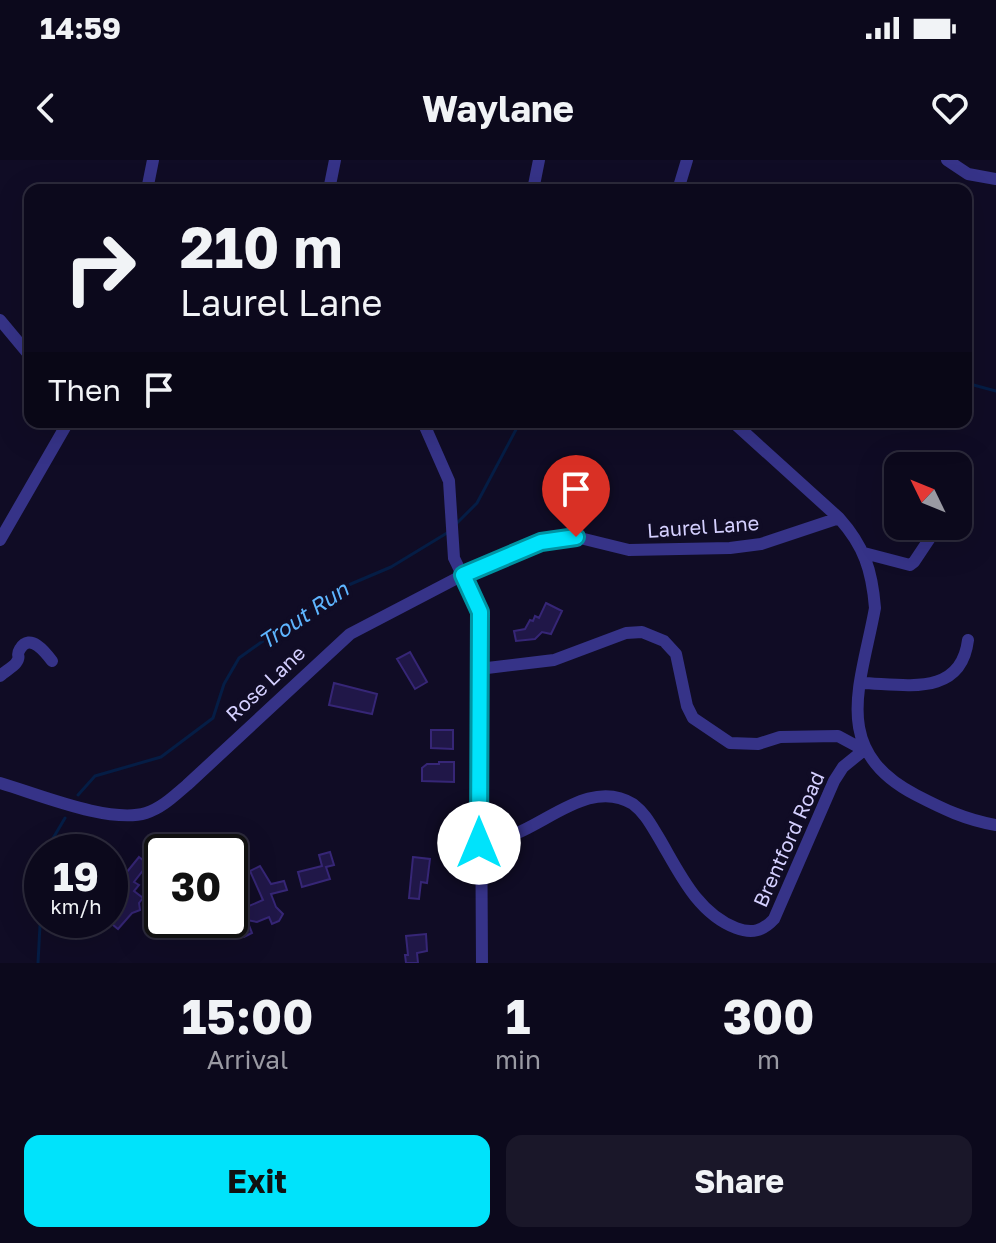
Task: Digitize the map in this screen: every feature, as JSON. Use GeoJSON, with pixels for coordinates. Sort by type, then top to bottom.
{"type":"FeatureCollection","features":[{"type":"Feature","properties":{"kind":"street"},"geometry":{"type":"LineString","coordinates":[[148,184],[153,160]]}},
{"type":"Feature","properties":{"kind":"street"},"geometry":{"type":"LineString","coordinates":[[330,184],[335,160]]}},
{"type":"Feature","properties":{"kind":"street"},"geometry":{"type":"LineString","coordinates":[[534,184],[539,160]]}},
{"type":"Feature","properties":{"kind":"street"},"geometry":{"type":"LineString","coordinates":[[680,184],[687,160]]}},
{"type":"Feature","properties":{"kind":"street"},"geometry":{"type":"LineString","coordinates":[[947,160],[968,174],[996,179]]}},
{"type":"Feature","properties":{"kind":"street"},"geometry":{"type":"LineString","coordinates":[[0,320],[24,349]]}},
{"type":"Feature","properties":{"kind":"street"},"geometry":{"type":"LineString","coordinates":[[0,540],[65,428]]}},
{"type":"Feature","properties":{"kind":"street"},"geometry":{"type":"LineString","coordinates":[[426,428],[449,481],[454,558],[480,612],[482,963]]}},
{"type":"Feature","properties":{"kind":"street"},"geometry":{"type":"LineString","coordinates":[[740,428],[839,518],[857,539],[864,553],[875,608],[857,714],[864,750]]}},
{"type":"Feature","properties":{"kind":"street","name":"Laurel Lane"},"geometry":{"type":"LineString","coordinates":[[463,575],[553,538],[587,538],[629,550],[730,548],[761,544],[839,518]]}},
{"type":"Feature","properties":{"kind":"street"},"geometry":{"type":"LineString","coordinates":[[864,553],[910,565],[929,540]]}},
{"type":"Feature","properties":{"kind":"street","name":"Rose Lane"},"geometry":{"type":"LineString","coordinates":[[0,783],[107,814],[148,812],[187,785],[350,634],[463,575]]}},
{"type":"Feature","properties":{"kind":"street"},"geometry":{"type":"LineString","coordinates":[[479,669],[554,660],[626,633],[642,632],[664,641],[676,654],[687,706],[693,718],[730,743],[758,744],[780,737],[838,736],[864,750],[880,770],[902,788],[960,817],[996,825]]}},
{"type":"Feature","properties":{"kind":"street"},"geometry":{"type":"LineString","coordinates":[[861,683],[928,685],[941,681],[958,667],[968,640]]}},
{"type":"Feature","properties":{"kind":"street"},"geometry":{"type":"LineString","coordinates":[[0,676],[16,663],[20,649],[25,645],[38,645],[52,661]]}},
{"type":"Feature","properties":{"kind":"street","name":"Brentford Road"},"geometry":{"type":"LineString","coordinates":[[479,843],[515,834],[587,798],[619,797],[636,806],[649,820],[696,899],[731,926],[754,932],[765,928],[774,919],[834,781],[843,767],[864,750]]}},
{"type":"Feature","properties":{"kind":"building"},"geometry":{"type":"Polygon","coordinates":[[[546,603],[562,611],[551,634],[542,632],[535,639],[516,641],[514,631],[525,629],[535,616],[539,618],[546,603]]]}},
{"type":"Feature","properties":{"kind":"building"},"geometry":{"type":"Polygon","coordinates":[[[410,652],[427,682],[415,689],[397,659],[410,652]]]}},
{"type":"Feature","properties":{"kind":"building"},"geometry":{"type":"Polygon","coordinates":[[[334,683],[377,694],[372,714],[329,705],[334,683]]]}},
{"type":"Feature","properties":{"kind":"building"},"geometry":{"type":"Polygon","coordinates":[[[431,730],[453,730],[453,749],[431,748],[431,730]]]}},
{"type":"Feature","properties":{"kind":"building"},"geometry":{"type":"Polygon","coordinates":[[[439,762],[454,762],[454,782],[422,781],[422,768],[439,762]]]}},
{"type":"Feature","properties":{"kind":"building"},"geometry":{"type":"Polygon","coordinates":[[[330,852],[334,865],[326,867],[330,879],[302,887],[298,872],[322,866],[319,855],[330,852]]]}},
{"type":"Feature","properties":{"kind":"building"},"geometry":{"type":"Polygon","coordinates":[[[139,857],[144,861],[144,869],[134,882],[139,885],[134,891],[143,898],[139,903],[140,910],[128,918],[128,871],[139,857]]]}},
{"type":"Feature","properties":{"kind":"building"},"geometry":{"type":"Polygon","coordinates":[[[413,857],[430,859],[427,883],[421,882],[419,899],[409,898],[413,857]]]}},
{"type":"Feature","properties":{"kind":"building"},"geometry":{"type":"Polygon","coordinates":[[[260,866],[271,884],[284,881],[287,890],[271,894],[276,907],[283,914],[279,921],[272,924],[269,917],[257,922],[248,920],[248,906],[263,900],[250,871],[260,866]]]}},
{"type":"Feature","properties":{"kind":"building"},"geometry":{"type":"Polygon","coordinates":[[[426,934],[427,951],[417,953],[418,963],[406,963],[406,936],[426,934]]]}},
{"type":"Feature","properties":{"kind":"waterway","name":"Trout Run"},"geometry":{"type":"LineString","coordinates":[[972,385],[996,391]]}},
{"type":"Feature","properties":{"kind":"waterway","name":"Trout Run"},"geometry":{"type":"LineString","coordinates":[[455,525],[477,503],[517,428]]}},
{"type":"Feature","properties":{"kind":"waterway","name":"Trout Run"},"geometry":{"type":"LineString","coordinates":[[78,795],[95,776],[161,757],[213,718],[224,684],[239,658],[332,592],[391,567],[447,533]]}},
{"type":"Feature","properties":{"kind":"waterway","name":"Trout Run"},"geometry":{"type":"LineString","coordinates":[[56,834],[65,818]]}},
{"type":"Feature","properties":{"kind":"waterway","name":"Trout Run"},"geometry":{"type":"LineString","coordinates":[[38,963],[39,938]]}},
{"type":"Feature","properties":{"kind":"route"},"geometry":{"type":"LineString","coordinates":[[479,843],[480,612],[463,575],[541,542],[576,537]]}}]}
